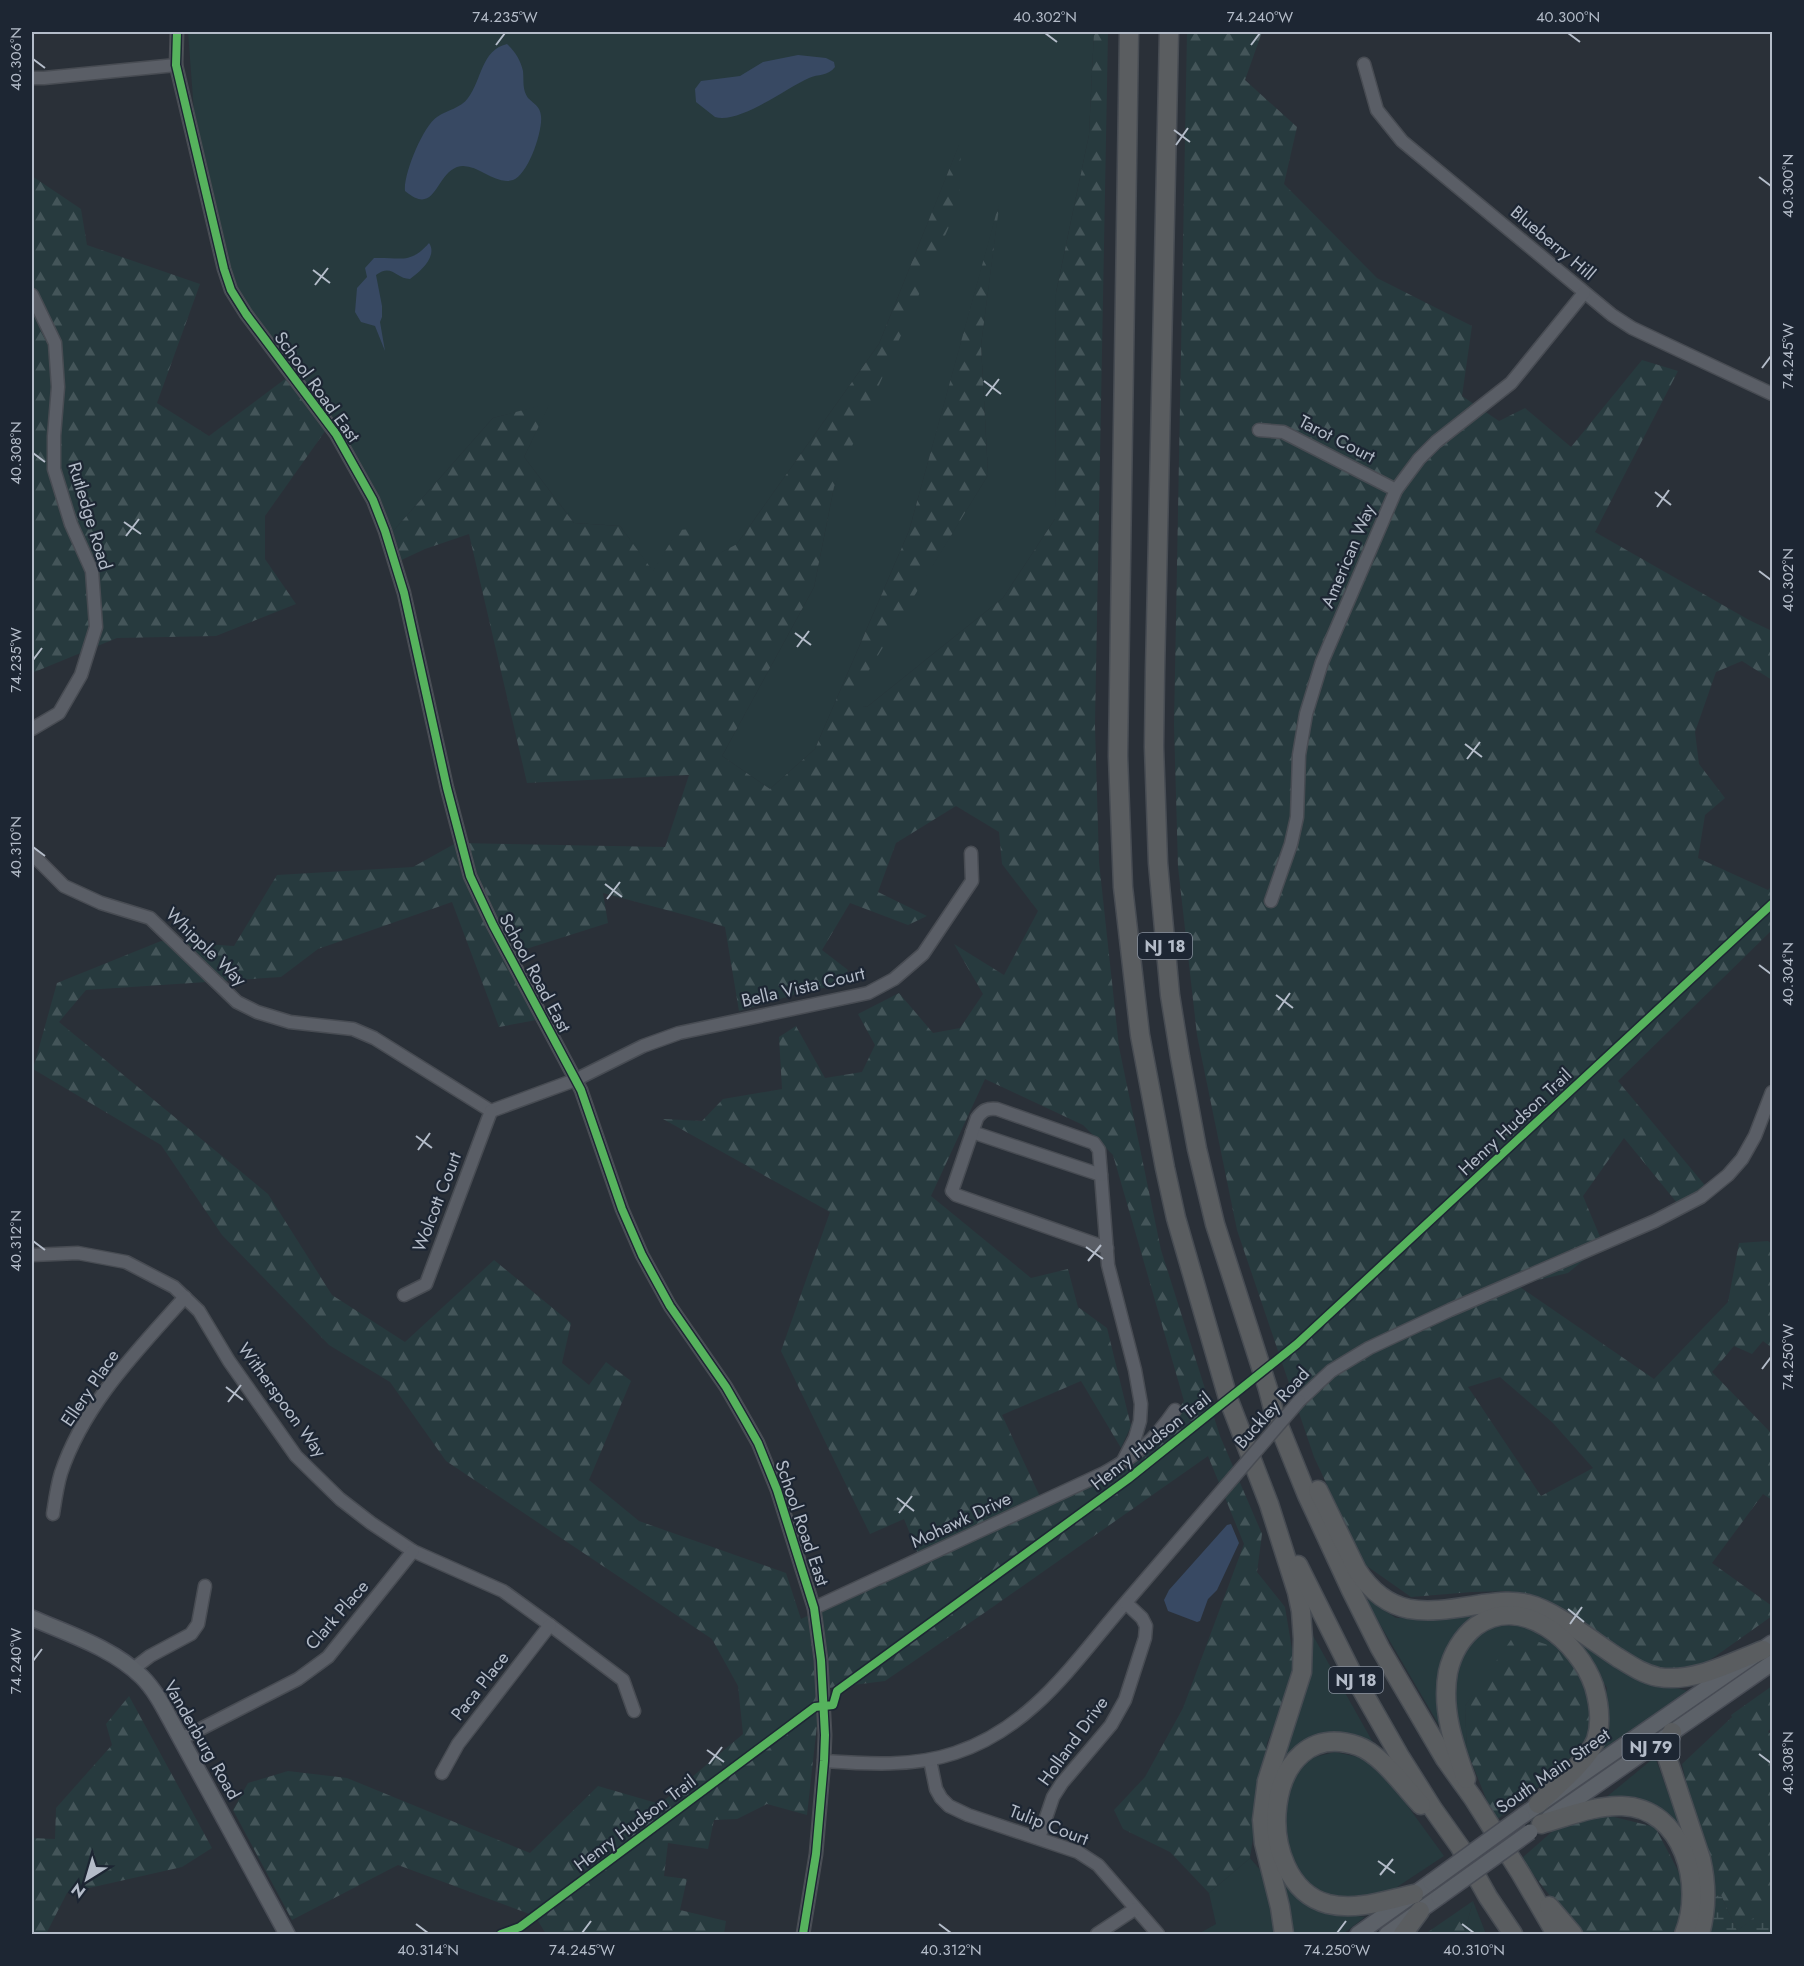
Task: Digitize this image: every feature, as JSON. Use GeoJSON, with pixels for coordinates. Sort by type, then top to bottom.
{"type":"FeatureCollection","features":[{"type":"Feature","properties":{"kind":"highway","name":"NJ 18"},"geometry":{"type":"LineString","coordinates":[[1129,32],[1118,756],[1123,887],[1132,985],[1148,1086],[1174,1208],[1228,1398],[1269,1504],[1367,1700],[1432,1809],[1460,1847],[1488,1897],[1513,1935]]}},
{"type":"Feature","properties":{"kind":"highway","name":"NJ 18"},"geometry":{"type":"LineString","coordinates":[[1169,32],[1154,747],[1158,863],[1170,995],[1179,1057],[1197,1149],[1215,1224],[1275,1416],[1307,1496],[1380,1648],[1419,1717],[1521,1874],[1556,1935]]}},
{"type":"Feature","properties":{"kind":"highway"},"geometry":{"type":"LineString","coordinates":[[1268,1389],[1282,1408],[1322,1500],[1358,1570],[1369,1586],[1389,1602],[1405,1609],[1423,1611],[1506,1601],[1530,1604],[1552,1614],[1634,1668],[1658,1677],[1690,1676],[1769,1652]]}},
{"type":"Feature","properties":{"kind":"highway"},"geometry":{"type":"LineString","coordinates":[[1269,1504],[1297,1592],[1304,1639],[1300,1679],[1267,1782],[1263,1804],[1264,1843],[1280,1907],[1284,1935]]}},
{"type":"Feature","properties":{"kind":"highway"},"geometry":{"type":"LineString","coordinates":[[1473,1798],[1457,1753],[1449,1721],[1446,1690],[1451,1662],[1464,1638],[1482,1623],[1497,1617],[1520,1617],[1550,1629],[1578,1655],[1592,1681],[1599,1714],[1597,1737],[1590,1750],[1538,1804]]}},
{"type":"Feature","properties":{"kind":"highway"},"geometry":{"type":"LineString","coordinates":[[1672,1732],[1667,1748],[1668,1760],[1705,1875],[1706,1905],[1700,1935]]}},
{"type":"Feature","properties":{"kind":"highway"},"geometry":{"type":"LineString","coordinates":[[1403,1935],[1417,1903],[1345,1906],[1317,1900],[1307,1894],[1298,1884],[1288,1868],[1278,1842],[1276,1812],[1281,1784],[1291,1765],[1300,1755],[1326,1743],[1345,1743],[1360,1747],[1379,1760],[1460,1847]]}},
{"type":"Feature","properties":{"kind":"highway"},"geometry":{"type":"LineString","coordinates":[[1536,1828],[1610,1806],[1640,1808],[1660,1819],[1681,1846],[1691,1875],[1692,1904],[1684,1935]]}},
{"type":"Feature","properties":{"kind":"highway"},"geometry":{"type":"LineString","coordinates":[[1521,1874],[1573,1935]]}},
{"type":"Feature","properties":{"kind":"highway"},"geometry":{"type":"LineString","coordinates":[[1488,1897],[1502,1935]]}},
{"type":"Feature","properties":{"kind":"main road","name":"Vanderburg Road"},"geometry":{"type":"LineString","coordinates":[[32,1618],[94,1646],[133,1669],[151,1687],[287,1935]]}},
{"type":"Feature","properties":{"kind":"main road","name":"South Main Street"},"geometry":{"type":"LineString","coordinates":[[1358,1935],[1417,1903],[1439,1898],[1672,1732],[1769,1652]]}},
{"type":"Feature","properties":{"kind":"main road","name":"South Main Street"},"geometry":{"type":"LineString","coordinates":[[1386,1935],[1417,1903],[1431,1882],[1538,1804],[1769,1652]]}},
{"type":"Feature","properties":{"kind":"street","name":"School Road East"},"geometry":{"type":"LineString","coordinates":[[177,32],[176,65],[224,269],[231,290],[246,314],[336,434],[373,500],[404,593],[447,788],[470,876],[589,1110],[622,1209],[642,1255],[670,1306],[726,1387],[758,1443],[777,1490],[814,1608],[821,1666],[825,1735],[824,1761],[816,1854],[803,1935]]}},
{"type":"Feature","properties":{"kind":"street","name":"Blueberry Hill"},"geometry":{"type":"LineString","coordinates":[[1364,64],[1377,110],[1402,141],[1584,293],[1632,328],[1773,394]]}},
{"type":"Feature","properties":{"kind":"street"},"geometry":{"type":"LineString","coordinates":[[32,78],[176,65]]}},
{"type":"Feature","properties":{"kind":"street","name":"American Way"},"geometry":{"type":"LineString","coordinates":[[1271,901],[1291,844],[1297,817],[1299,755],[1305,714],[1322,662],[1396,490],[1419,459],[1436,442],[1511,382],[1584,293]]}},
{"type":"Feature","properties":{"kind":"street","name":"Rutledge Road"},"geometry":{"type":"LineString","coordinates":[[32,296],[55,343],[58,387],[54,470],[71,524],[92,571],[96,627],[81,675],[59,713],[32,729]]}},
{"type":"Feature","properties":{"kind":"street","name":"Tarot Court"},"geometry":{"type":"LineString","coordinates":[[1259,430],[1283,432],[1396,490]]}},
{"type":"Feature","properties":{"kind":"street","name":"Bella Vista Court"},"geometry":{"type":"LineString","coordinates":[[491,1111],[575,1080],[643,1046],[679,1033],[868,993],[894,979],[923,954],[972,880],[971,853]]}},
{"type":"Feature","properties":{"kind":"street","name":"Whipple Way"},"geometry":{"type":"LineString","coordinates":[[32,854],[64,886],[101,903],[150,918],[237,1002],[257,1012],[290,1022],[353,1029],[363,1033],[491,1111]]}},
{"type":"Feature","properties":{"kind":"street","name":"Buckley Road"},"geometry":{"type":"LineString","coordinates":[[824,1761],[873,1763],[930,1760],[976,1745],[1016,1722],[1052,1689],[1299,1401],[1331,1371],[1369,1348],[1450,1310],[1655,1221],[1701,1197],[1728,1175],[1742,1159],[1755,1136],[1773,1092]]}},
{"type":"Feature","properties":{"kind":"street"},"geometry":{"type":"LineString","coordinates":[[1107,1248],[953,1193],[956,1178],[980,1113],[990,1108],[997,1109],[1094,1143],[1099,1150],[1110,1276],[1135,1370],[1141,1404],[1140,1421],[1135,1438],[1122,1463]]}},
{"type":"Feature","properties":{"kind":"street","name":"Wolcott Court"},"geometry":{"type":"LineString","coordinates":[[404,1295],[426,1284],[491,1111]]}},
{"type":"Feature","properties":{"kind":"street"},"geometry":{"type":"LineString","coordinates":[[972,1132],[1101,1175]]}},
{"type":"Feature","properties":{"kind":"street","name":"Witherspoon Way"},"geometry":{"type":"LineString","coordinates":[[32,1255],[78,1253],[126,1262],[174,1287],[199,1311],[230,1361],[296,1456],[340,1499],[371,1523],[414,1551],[503,1591],[623,1680],[634,1711]]}},
{"type":"Feature","properties":{"kind":"street","name":"Ellery Place"},"geometry":{"type":"LineString","coordinates":[[53,1514],[60,1474],[81,1426],[120,1370],[185,1297]]}},
{"type":"Feature","properties":{"kind":"street","name":"Mohawk Drive"},"geometry":{"type":"LineString","coordinates":[[814,1608],[1122,1463],[1150,1443],[1175,1410]]}},
{"type":"Feature","properties":{"kind":"street","name":"Clark Place"},"geometry":{"type":"LineString","coordinates":[[181,1739],[298,1679],[328,1657],[414,1551]]}},
{"type":"Feature","properties":{"kind":"street"},"geometry":{"type":"LineString","coordinates":[[133,1669],[150,1656],[191,1634],[198,1623],[206,1586]]}},
{"type":"Feature","properties":{"kind":"street","name":"Holland Drive"},"geometry":{"type":"LineString","coordinates":[[1040,1838],[1053,1797],[1111,1725],[1125,1700],[1145,1638],[1146,1626],[1142,1618],[1126,1603]]}},
{"type":"Feature","properties":{"kind":"street","name":"Paca Place"},"geometry":{"type":"LineString","coordinates":[[442,1773],[458,1744],[550,1625]]}},
{"type":"Feature","properties":{"kind":"street","name":"Tulip Court"},"geometry":{"type":"LineString","coordinates":[[930,1760],[936,1789],[949,1806],[968,1815],[1078,1852],[1088,1858],[1098,1865],[1158,1935]]}},
{"type":"Feature","properties":{"kind":"street"},"geometry":{"type":"LineString","coordinates":[[1097,1935],[1136,1909]]}},
{"type":"Feature","properties":{"kind":"green space"},"geometry":{"type":"Polygon","coordinates":[[[188,32],[1094,32],[1089,135],[1056,293],[1055,519],[1003,598],[867,707],[862,706],[837,720],[988,475],[981,345],[999,205],[909,531],[815,749],[770,789],[722,756],[814,587],[834,487],[960,143],[879,344],[737,544],[714,557],[707,564],[678,531],[653,572],[620,526],[574,523],[524,457],[549,404],[493,418],[388,537],[328,427],[285,379],[216,264],[195,126],[188,32]]]}},
{"type":"Feature","properties":{"kind":"green space"},"geometry":{"type":"Polygon","coordinates":[[[1094,32],[1108,32],[1095,725],[1099,862],[1119,1047],[1161,1250],[1220,1436],[1262,1534],[1257,1572],[1285,1607],[1296,1673],[1267,1743],[1250,1858],[1209,1893],[1170,1852],[1123,1829],[1114,1810],[1145,1777],[1183,1708],[1244,1544],[1208,1456],[885,1681],[821,1689],[807,1815],[767,1804],[737,1819],[714,1820],[708,1849],[668,1843],[664,1876],[687,1879],[680,1910],[726,1921],[724,1934],[546,1934],[535,1916],[398,1865],[292,1920],[233,1810],[248,1783],[288,1771],[347,1778],[530,1853],[598,1786],[660,1804],[743,1734],[738,1686],[712,1639],[446,1461],[390,1382],[329,1345],[222,1235],[161,1145],[33,1069],[57,983],[161,941],[234,946],[277,875],[413,867],[456,843],[665,847],[689,775],[527,783],[469,534],[425,549],[395,563],[388,537],[493,418],[550,403],[524,457],[574,523],[620,526],[653,571],[678,530],[705,528],[705,561],[737,544],[879,344],[961,140],[959,204],[834,487],[814,587],[722,756],[770,789],[815,749],[909,531],[1000,200],[981,345],[988,475],[849,703],[867,707],[1003,598],[1055,519],[1056,293],[1089,135],[1094,32]],[[956,806],[896,843],[878,892],[927,916],[908,925],[850,903],[822,950],[848,970],[839,986],[814,989],[739,1011],[725,927],[603,893],[608,923],[526,949],[510,960],[542,1019],[499,1027],[452,902],[318,949],[281,977],[86,990],[59,1022],[268,1194],[332,1295],[405,1342],[494,1260],[571,1323],[562,1363],[589,1385],[606,1362],[631,1381],[589,1480],[639,1521],[786,1573],[801,1619],[921,1561],[904,1519],[870,1534],[781,1351],[830,1212],[663,1119],[702,1121],[723,1099],[782,1089],[779,1037],[796,1026],[825,1078],[862,1072],[875,1045],[858,1014],[899,993],[933,1033],[960,1028],[983,994],[954,944],[1004,975],[1038,911],[1002,864],[999,832],[956,806]],[[985,1079],[931,1196],[1031,1278],[1068,1269],[1078,1307],[1107,1328],[1131,1426],[1121,1448],[1081,1381],[1002,1415],[1042,1501],[1150,1452],[1184,1401],[1113,1155],[1083,1125],[985,1079]]]}},
{"type":"Feature","properties":{"kind":"green space"},"geometry":{"type":"Polygon","coordinates":[[[1187,32],[1262,32],[1245,80],[1297,127],[1284,184],[1377,278],[1472,326],[1462,396],[1499,421],[1525,408],[1571,447],[1642,360],[1678,371],[1595,532],[1772,631],[1772,680],[1742,661],[1716,672],[1695,732],[1699,764],[1725,798],[1705,815],[1698,858],[1768,890],[1772,886],[1772,930],[1618,1081],[1708,1189],[1682,1209],[1624,1138],[1583,1196],[1603,1244],[1568,1273],[1517,1285],[1654,1379],[1728,1302],[1739,1243],[1768,1241],[1772,1244],[1772,1348],[1763,1341],[1752,1354],[1734,1346],[1712,1372],[1772,1434],[1772,1500],[1763,1494],[1712,1563],[1772,1606],[1772,1616],[1689,1675],[1642,1663],[1564,1611],[1510,1591],[1411,1597],[1364,1564],[1314,1457],[1237,1230],[1197,1035],[1178,867],[1174,725],[1187,32]],[[1500,1377],[1468,1387],[1541,1496],[1593,1468],[1553,1423],[1500,1377]]]}},
{"type":"Feature","properties":{"kind":"green space"},"geometry":{"type":"Polygon","coordinates":[[[32,176],[81,209],[87,245],[200,284],[157,403],[209,436],[285,379],[328,427],[265,516],[265,559],[296,604],[216,636],[117,638],[32,673],[32,176]]]}},
{"type":"Feature","properties":{"kind":"green space"},"geometry":{"type":"Polygon","coordinates":[[[1364,1597],[1396,1618],[1451,1617],[1491,1610],[1454,1635],[1437,1683],[1443,1732],[1364,1597]]]}},
{"type":"Feature","properties":{"kind":"green space"},"geometry":{"type":"Polygon","coordinates":[[[1496,1625],[1526,1626],[1560,1649],[1484,1681],[1465,1706],[1467,1751],[1457,1726],[1451,1675],[1476,1637],[1496,1625]]]}},
{"type":"Feature","properties":{"kind":"green space"},"geometry":{"type":"Polygon","coordinates":[[[1311,1632],[1380,1755],[1340,1735],[1304,1740],[1277,1771],[1311,1632]]]}},
{"type":"Feature","properties":{"kind":"green space"},"geometry":{"type":"Polygon","coordinates":[[[1515,1634],[1560,1649],[1584,1681],[1594,1729],[1557,1773],[1495,1821],[1467,1751],[1465,1706],[1515,1634]]]}},
{"type":"Feature","properties":{"kind":"green space"},"geometry":{"type":"Polygon","coordinates":[[[1576,1638],[1633,1677],[1688,1691],[1593,1758],[1607,1688],[1576,1638]]]}},
{"type":"Feature","properties":{"kind":"green space"},"geometry":{"type":"Polygon","coordinates":[[[1772,1686],[1772,1726],[1768,1732],[1772,1734],[1772,1912],[1761,1913],[1737,1931],[1721,1895],[1712,1897],[1682,1764],[1732,1717],[1731,1715],[1772,1686]]]}},
{"type":"Feature","properties":{"kind":"green space"},"geometry":{"type":"Polygon","coordinates":[[[129,1696],[212,1848],[182,1867],[67,1893],[46,1934],[32,1934],[32,1838],[55,1839],[56,1808],[112,1745],[106,1724],[129,1696]]]}},
{"type":"Feature","properties":{"kind":"green space"},"geometry":{"type":"Polygon","coordinates":[[[1335,1752],[1363,1758],[1385,1775],[1444,1856],[1391,1891],[1348,1898],[1318,1892],[1290,1864],[1282,1813],[1289,1781],[1307,1759],[1335,1752]]]}},
{"type":"Feature","properties":{"kind":"green space"},"geometry":{"type":"Polygon","coordinates":[[[1655,1757],[1685,1839],[1661,1808],[1637,1797],[1604,1799],[1655,1757]]]}},
{"type":"Feature","properties":{"kind":"green space"},"geometry":{"type":"Polygon","coordinates":[[[1606,1815],[1655,1827],[1684,1882],[1684,1916],[1672,1934],[1580,1934],[1521,1859],[1555,1829],[1606,1815]]]}},
{"type":"Feature","properties":{"kind":"green space"},"geometry":{"type":"Polygon","coordinates":[[[1250,1858],[1268,1879],[1276,1934],[1198,1934],[1216,1924],[1209,1893],[1250,1858]]]}},
{"type":"Feature","properties":{"kind":"green space"},"geometry":{"type":"Polygon","coordinates":[[[1283,1879],[1318,1911],[1365,1917],[1343,1934],[1291,1934],[1283,1879]]]}},
{"type":"Feature","properties":{"kind":"green space"},"geometry":{"type":"Polygon","coordinates":[[[1721,1895],[1737,1931],[1761,1912],[1772,1912],[1772,1934],[1705,1934],[1712,1897],[1721,1895]]]}},
{"type":"Feature","properties":{"kind":"green space"},"geometry":{"type":"Polygon","coordinates":[[[1473,1901],[1486,1934],[1464,1934],[1473,1901]]]}},
{"type":"Feature","properties":{"kind":"green space"},"geometry":{"type":"Polygon","coordinates":[[[1473,1901],[1464,1934],[1425,1934],[1473,1901]]]}},
{"type":"Feature","properties":{"kind":"water"},"geometry":{"type":"Polygon","coordinates":[[[507,44],[521,64],[526,95],[538,107],[541,116],[540,132],[529,162],[519,176],[506,181],[471,167],[457,167],[450,171],[429,197],[415,198],[405,191],[405,184],[420,140],[437,117],[465,101],[473,91],[483,66],[492,52],[507,44]]]}},
{"type":"Feature","properties":{"kind":"water"},"geometry":{"type":"Polygon","coordinates":[[[798,55],[826,58],[834,62],[835,67],[829,72],[809,78],[763,104],[737,115],[725,118],[715,117],[696,102],[695,89],[701,81],[740,76],[763,62],[798,55]]]}},
{"type":"Feature","properties":{"kind":"water"},"geometry":{"type":"Polygon","coordinates":[[[429,243],[430,258],[423,268],[410,279],[390,271],[376,275],[382,306],[380,322],[385,351],[375,326],[361,322],[355,312],[357,288],[367,277],[365,268],[374,258],[410,257],[429,243]]]}},
{"type":"Feature","properties":{"kind":"water"},"geometry":{"type":"Polygon","coordinates":[[[1231,1524],[1239,1543],[1217,1590],[1208,1599],[1200,1621],[1197,1622],[1168,1611],[1164,1600],[1169,1590],[1227,1525],[1231,1524]]]}},
{"type":"Feature","properties":{"kind":"cycle path"},"geometry":{"type":"LineString","coordinates":[[177,32],[176,65],[224,269],[231,290],[246,314],[336,434],[373,500],[404,593],[447,788],[470,876],[493,925],[581,1090],[622,1209],[642,1255],[670,1306],[726,1387],[745,1420],[758,1443],[777,1490],[814,1608],[821,1660],[824,1761],[816,1854],[803,1934]]}},
{"type":"Feature","properties":{"kind":"cycle path","name":"Henry Hudson Trail"},"geometry":{"type":"LineString","coordinates":[[501,1934],[520,1927],[815,1707],[833,1705],[837,1691],[1128,1479],[1297,1344],[1772,904]]}}]}
